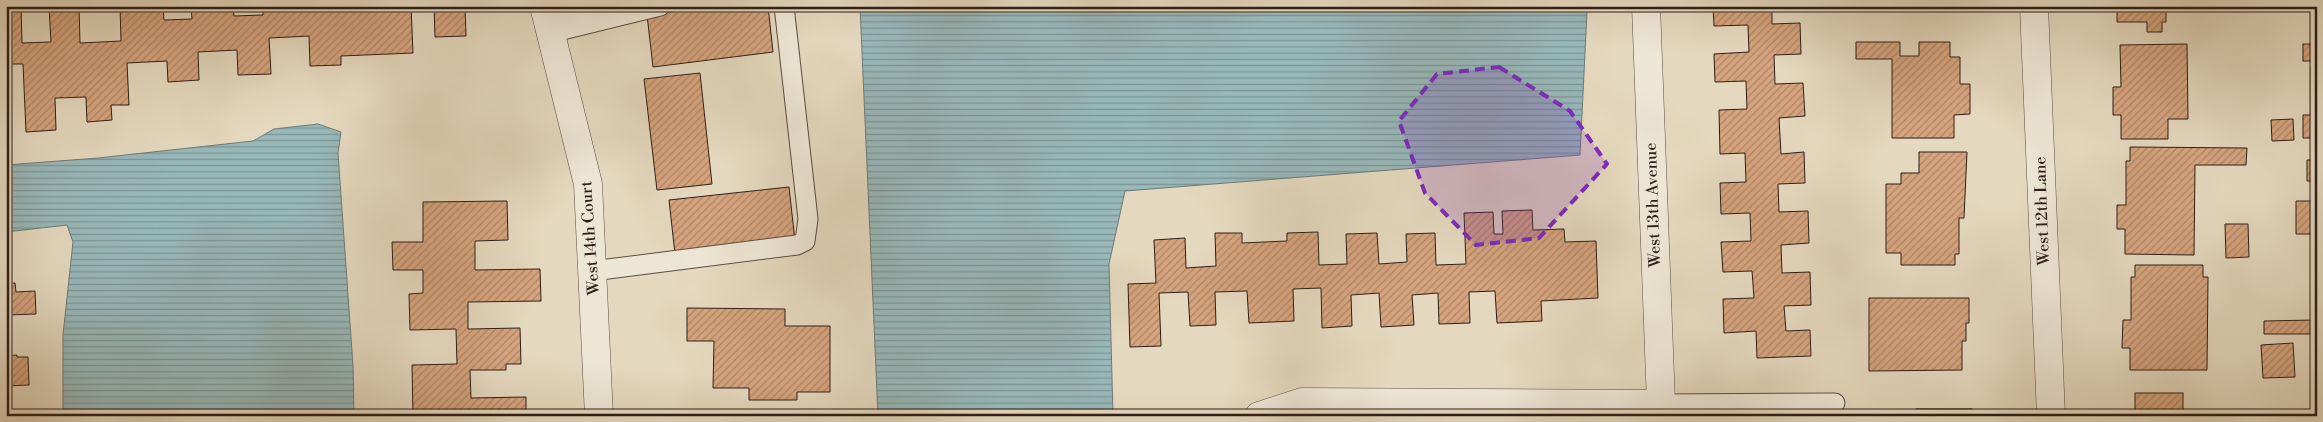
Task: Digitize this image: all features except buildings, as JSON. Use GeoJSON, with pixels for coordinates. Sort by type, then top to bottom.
{"type":"FeatureCollection","features":[{"type":"Feature","properties":{"kind":"street","name":"West 13th Avenue"},"geometry":{"type":"LineString","coordinates":[[1646,6],[1661,404]]}},
{"type":"Feature","properties":{"kind":"street","name":"West 12th Lane"},"geometry":{"type":"LineString","coordinates":[[2034,6],[2051,416]]}},
{"type":"Feature","properties":{"kind":"street","name":"West 14th Court"},"geometry":{"type":"LineString","coordinates":[[547,19],[588,184],[599,416]]}},
{"type":"Feature","properties":{"kind":"street"},"geometry":{"type":"LineString","coordinates":[[1259,416],[1302,402],[1661,404]]}},
{"type":"Feature","properties":{"kind":"lane"},"geometry":{"type":"LineString","coordinates":[[547,19],[589,6]]}},
{"type":"Feature","properties":{"kind":"lane"},"geometry":{"type":"LineString","coordinates":[[547,19],[660,6]]}},
{"type":"Feature","properties":{"kind":"lane"},"geometry":{"type":"LineString","coordinates":[[592,272],[797,245],[805,241],[808,219],[784,6]]}},
{"type":"Feature","properties":{"kind":"lane"},"geometry":{"type":"LineString","coordinates":[[1661,404],[1707,410],[1835,404]]}},
{"type":"Feature","properties":{"kind":"highlighted area"},"geometry":{"type":"Polygon","coordinates":[[[1499,67],[1570,111],[1607,164],[1539,238],[1476,245],[1425,193],[1399,121],[1437,74],[1499,67]]]}},
{"type":"Feature","properties":{"kind":"water"},"geometry":{"type":"Polygon","coordinates":[[[860,6],[1580,6],[1587,11],[1580,155],[1125,191],[1109,264],[1113,416],[878,416],[860,6]]]}},
{"type":"Feature","properties":{"kind":"water"},"geometry":{"type":"Polygon","coordinates":[[[318,124],[341,132],[338,153],[353,366],[354,416],[63,416],[63,335],[73,242],[67,225],[6,232],[6,165],[98,158],[253,141],[274,129],[318,124]]]}}]}
